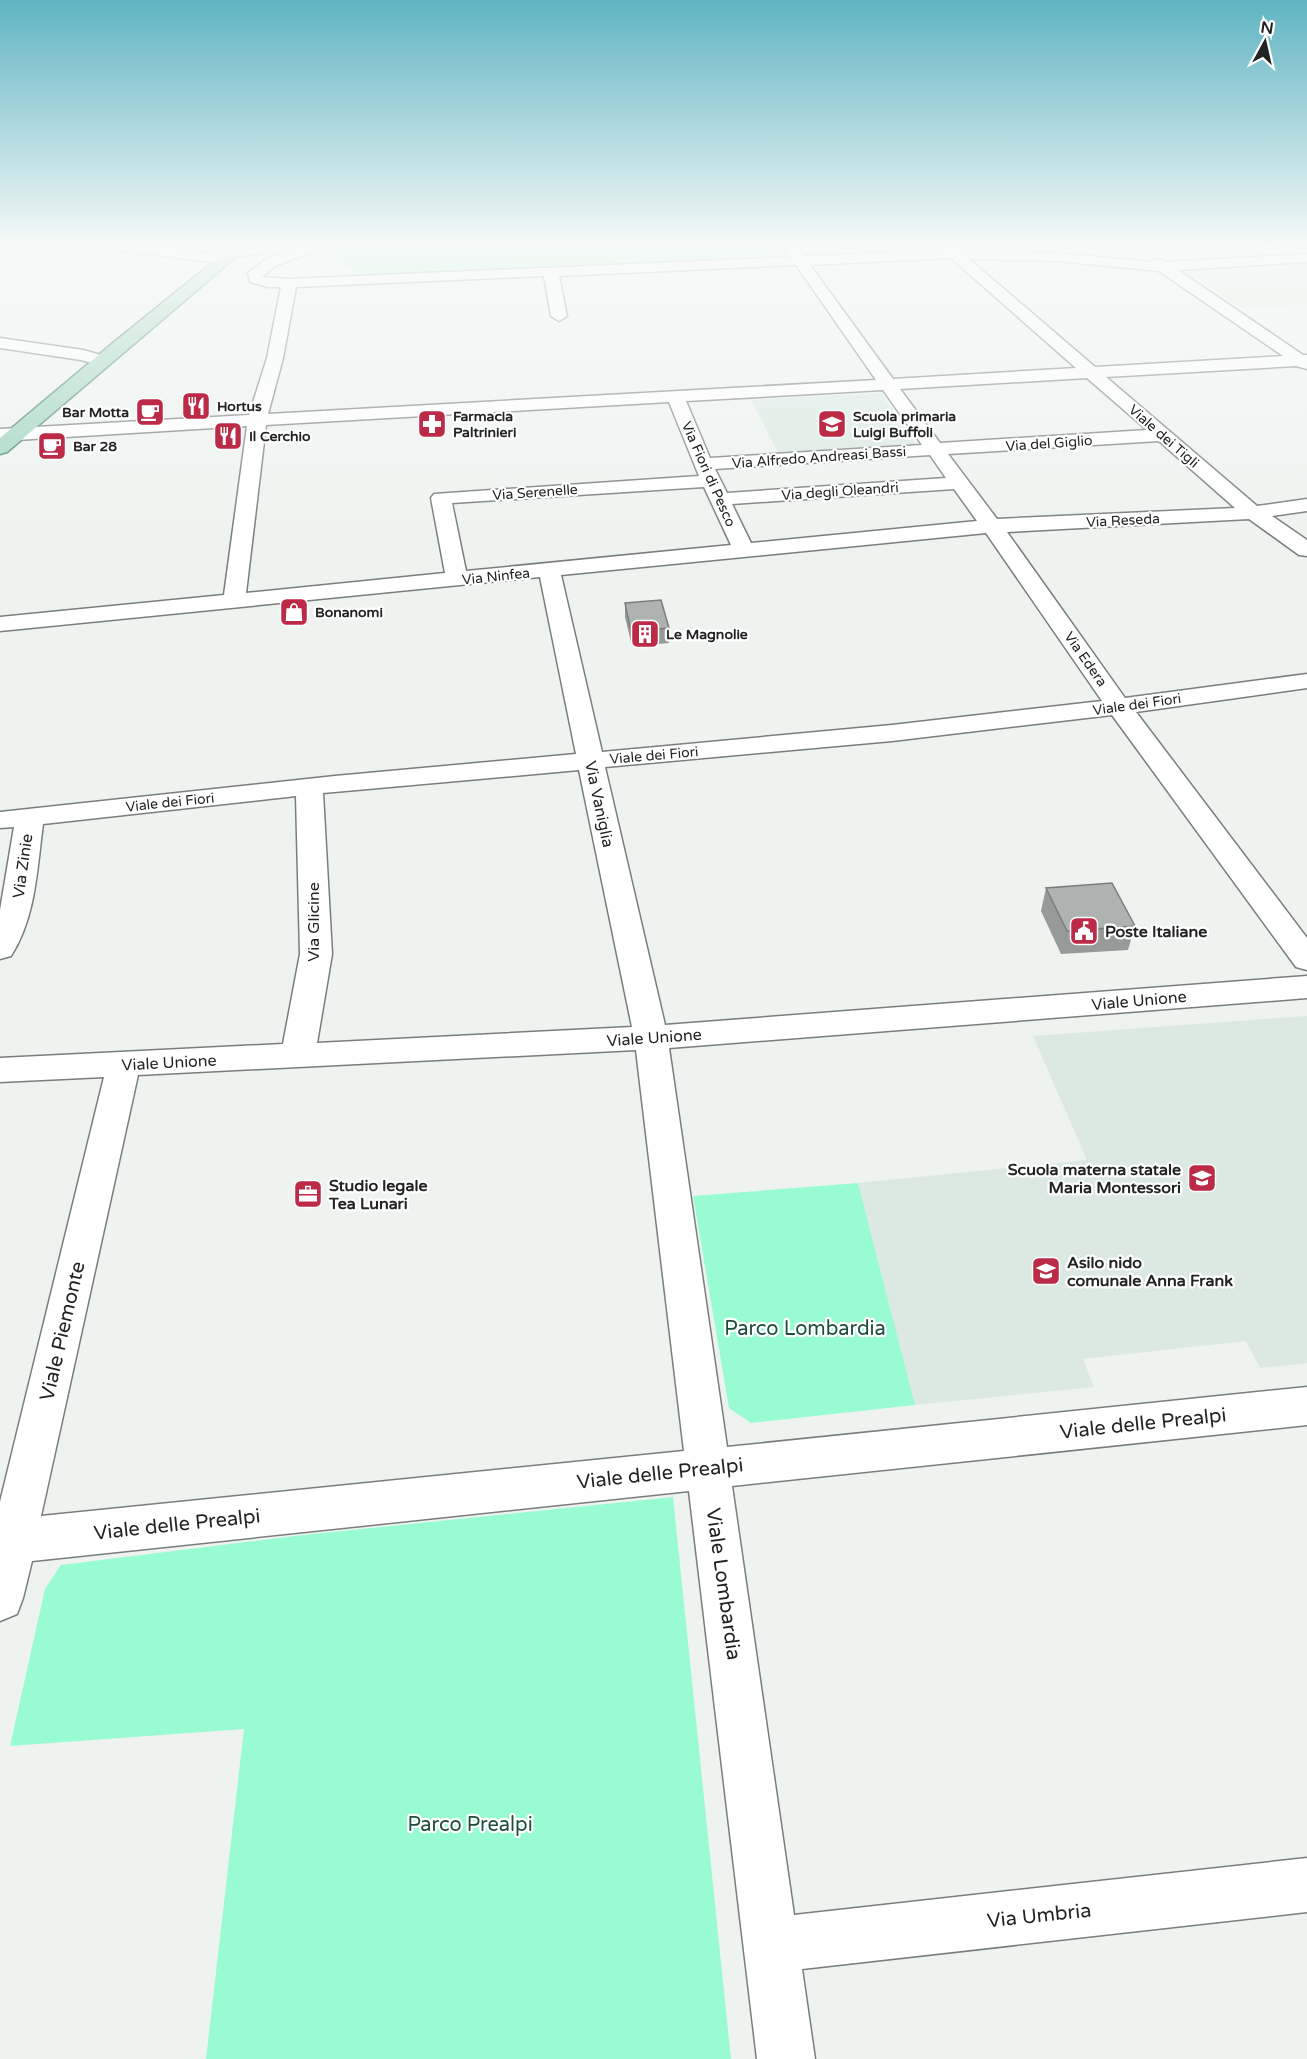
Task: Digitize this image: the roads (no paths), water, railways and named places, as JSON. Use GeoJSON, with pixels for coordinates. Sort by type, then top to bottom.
{"type":"FeatureCollection","features":[{"type":"Feature","properties":{"kind":"main road"},"geometry":{"type":"LineString","coordinates":[[0,448],[9,434],[125,341]]}},
{"type":"Feature","properties":{"kind":"street"},"geometry":{"type":"LineString","coordinates":[[234,602],[257,420],[278,341]]}},
{"type":"Feature","properties":{"kind":"street","name":"Via Edera"},"geometry":{"type":"LineString","coordinates":[[857,341],[992,526],[1119,707],[1307,960]]}},
{"type":"Feature","properties":{"kind":"street","name":"Viale dei Tigli"},"geometry":{"type":"LineString","coordinates":[[1055,341],[1253,513],[1307,550]]}},
{"type":"Feature","properties":{"kind":"street"},"geometry":{"type":"LineString","coordinates":[[1274,341],[1305,362]]}},
{"type":"Feature","properties":{"kind":"street"},"geometry":{"type":"LineString","coordinates":[[0,343],[83,355],[102,361]]}},
{"type":"Feature","properties":{"kind":"street"},"geometry":{"type":"LineString","coordinates":[[29,347],[119,346]]}},
{"type":"Feature","properties":{"kind":"street"},"geometry":{"type":"LineString","coordinates":[[9,434],[1305,362]]}},
{"type":"Feature","properties":{"kind":"street","name":"Via Fiori di Pesco"},"geometry":{"type":"LineString","coordinates":[[675,396],[711,481],[744,550]]}},
{"type":"Feature","properties":{"kind":"street","name":"Via del Giglio"},"geometry":{"type":"LineString","coordinates":[[935,450],[1163,435]]}},
{"type":"Feature","properties":{"kind":"street","name":"Via Alfredo Andreasi Bassi"},"geometry":{"type":"LineString","coordinates":[[711,481],[935,450]]}},
{"type":"Feature","properties":{"kind":"street","name":"Via degli Oleandri"},"geometry":{"type":"LineString","coordinates":[[711,481],[959,483]]}},
{"type":"Feature","properties":{"kind":"street","name":"Via Serenelle"},"geometry":{"type":"LineString","coordinates":[[457,579],[441,498],[711,481]]}},
{"type":"Feature","properties":{"kind":"street","name":"Via Reseda"},"geometry":{"type":"LineString","coordinates":[[992,526],[1253,513],[1307,505]]}},
{"type":"Feature","properties":{"kind":"street","name":"Via Ninfea"},"geometry":{"type":"LineString","coordinates":[[0,624],[992,526]]}},
{"type":"Feature","properties":{"kind":"street","name":"Via Vaniglia"},"geometry":{"type":"LineString","coordinates":[[549,570],[651,1038]]}},
{"type":"Feature","properties":{"kind":"street","name":"Viale dei Fiori"},"geometry":{"type":"LineString","coordinates":[[0,820],[309,787],[892,733],[1119,707],[1307,681]]}},
{"type":"Feature","properties":{"kind":"street","name":"Via Glicine"},"geometry":{"type":"LineString","coordinates":[[298,1056],[316,954],[309,787]]}},
{"type":"Feature","properties":{"kind":"street","name":"Via Zinie"},"geometry":{"type":"LineString","coordinates":[[0,949],[18,902],[30,816]]}},
{"type":"Feature","properties":{"kind":"street","name":"Viale Unione"},"geometry":{"type":"LineString","coordinates":[[0,1071],[651,1038],[1307,987]]}},
{"type":"Feature","properties":{"kind":"street","name":"Viale Lombardia"},"geometry":{"type":"LineString","coordinates":[[651,1038],[786,2059]]}},
{"type":"Feature","properties":{"kind":"street","name":"Viale Piemonte"},"geometry":{"type":"LineString","coordinates":[[0,1598],[124,1065]]}},
{"type":"Feature","properties":{"kind":"street","name":"Viale delle Prealpi"},"geometry":{"type":"LineString","coordinates":[[13,1541],[1307,1406]]}},
{"type":"Feature","properties":{"kind":"street","name":"Via Umbria"},"geometry":{"type":"LineString","coordinates":[[771,1946],[1307,1885]]}},
{"type":"Feature","properties":{"kind":"place","name":"Hortus"},"geometry":{"type":"Point","coordinates":[196,406]}},
{"type":"Feature","properties":{"kind":"place","name":"Bar Motta"},"geometry":{"type":"Point","coordinates":[150,412]}},
{"type":"Feature","properties":{"kind":"place","name":"Farmacia Paltrinieri"},"geometry":{"type":"Point","coordinates":[432,424]}},
{"type":"Feature","properties":{"kind":"place","name":"Scuola primaria Luigi Buffoli"},"geometry":{"type":"Point","coordinates":[832,424]}},
{"type":"Feature","properties":{"kind":"place","name":"Il Cerchio"},"geometry":{"type":"Point","coordinates":[228,436]}},
{"type":"Feature","properties":{"kind":"place","name":"Bar 28"},"geometry":{"type":"Point","coordinates":[52,446]}},
{"type":"Feature","properties":{"kind":"place","name":"Bonanomi"},"geometry":{"type":"Point","coordinates":[294,612]}},
{"type":"Feature","properties":{"kind":"place","name":"Le Magnolie"},"geometry":{"type":"Point","coordinates":[645,634]}},
{"type":"Feature","properties":{"kind":"place","name":"Poste Italiane"},"geometry":{"type":"Point","coordinates":[1084,931]}},
{"type":"Feature","properties":{"kind":"place","name":"Scuola materna statale Maria Montessori"},"geometry":{"type":"Point","coordinates":[1202,1178]}},
{"type":"Feature","properties":{"kind":"place","name":"Studio legale Tea Lunari"},"geometry":{"type":"Point","coordinates":[308,1194]}},
{"type":"Feature","properties":{"kind":"place","name":"Asilo nido comunale Anna Frank"},"geometry":{"type":"Point","coordinates":[1046,1271]}},
{"type":"Feature","properties":{"kind":"park label","name":"Parco Lombardia"},"geometry":{"type":"Point","coordinates":[805,1328]}},
{"type":"Feature","properties":{"kind":"park label","name":"Parco Prealpi"},"geometry":{"type":"Point","coordinates":[470,1824]}}]}
